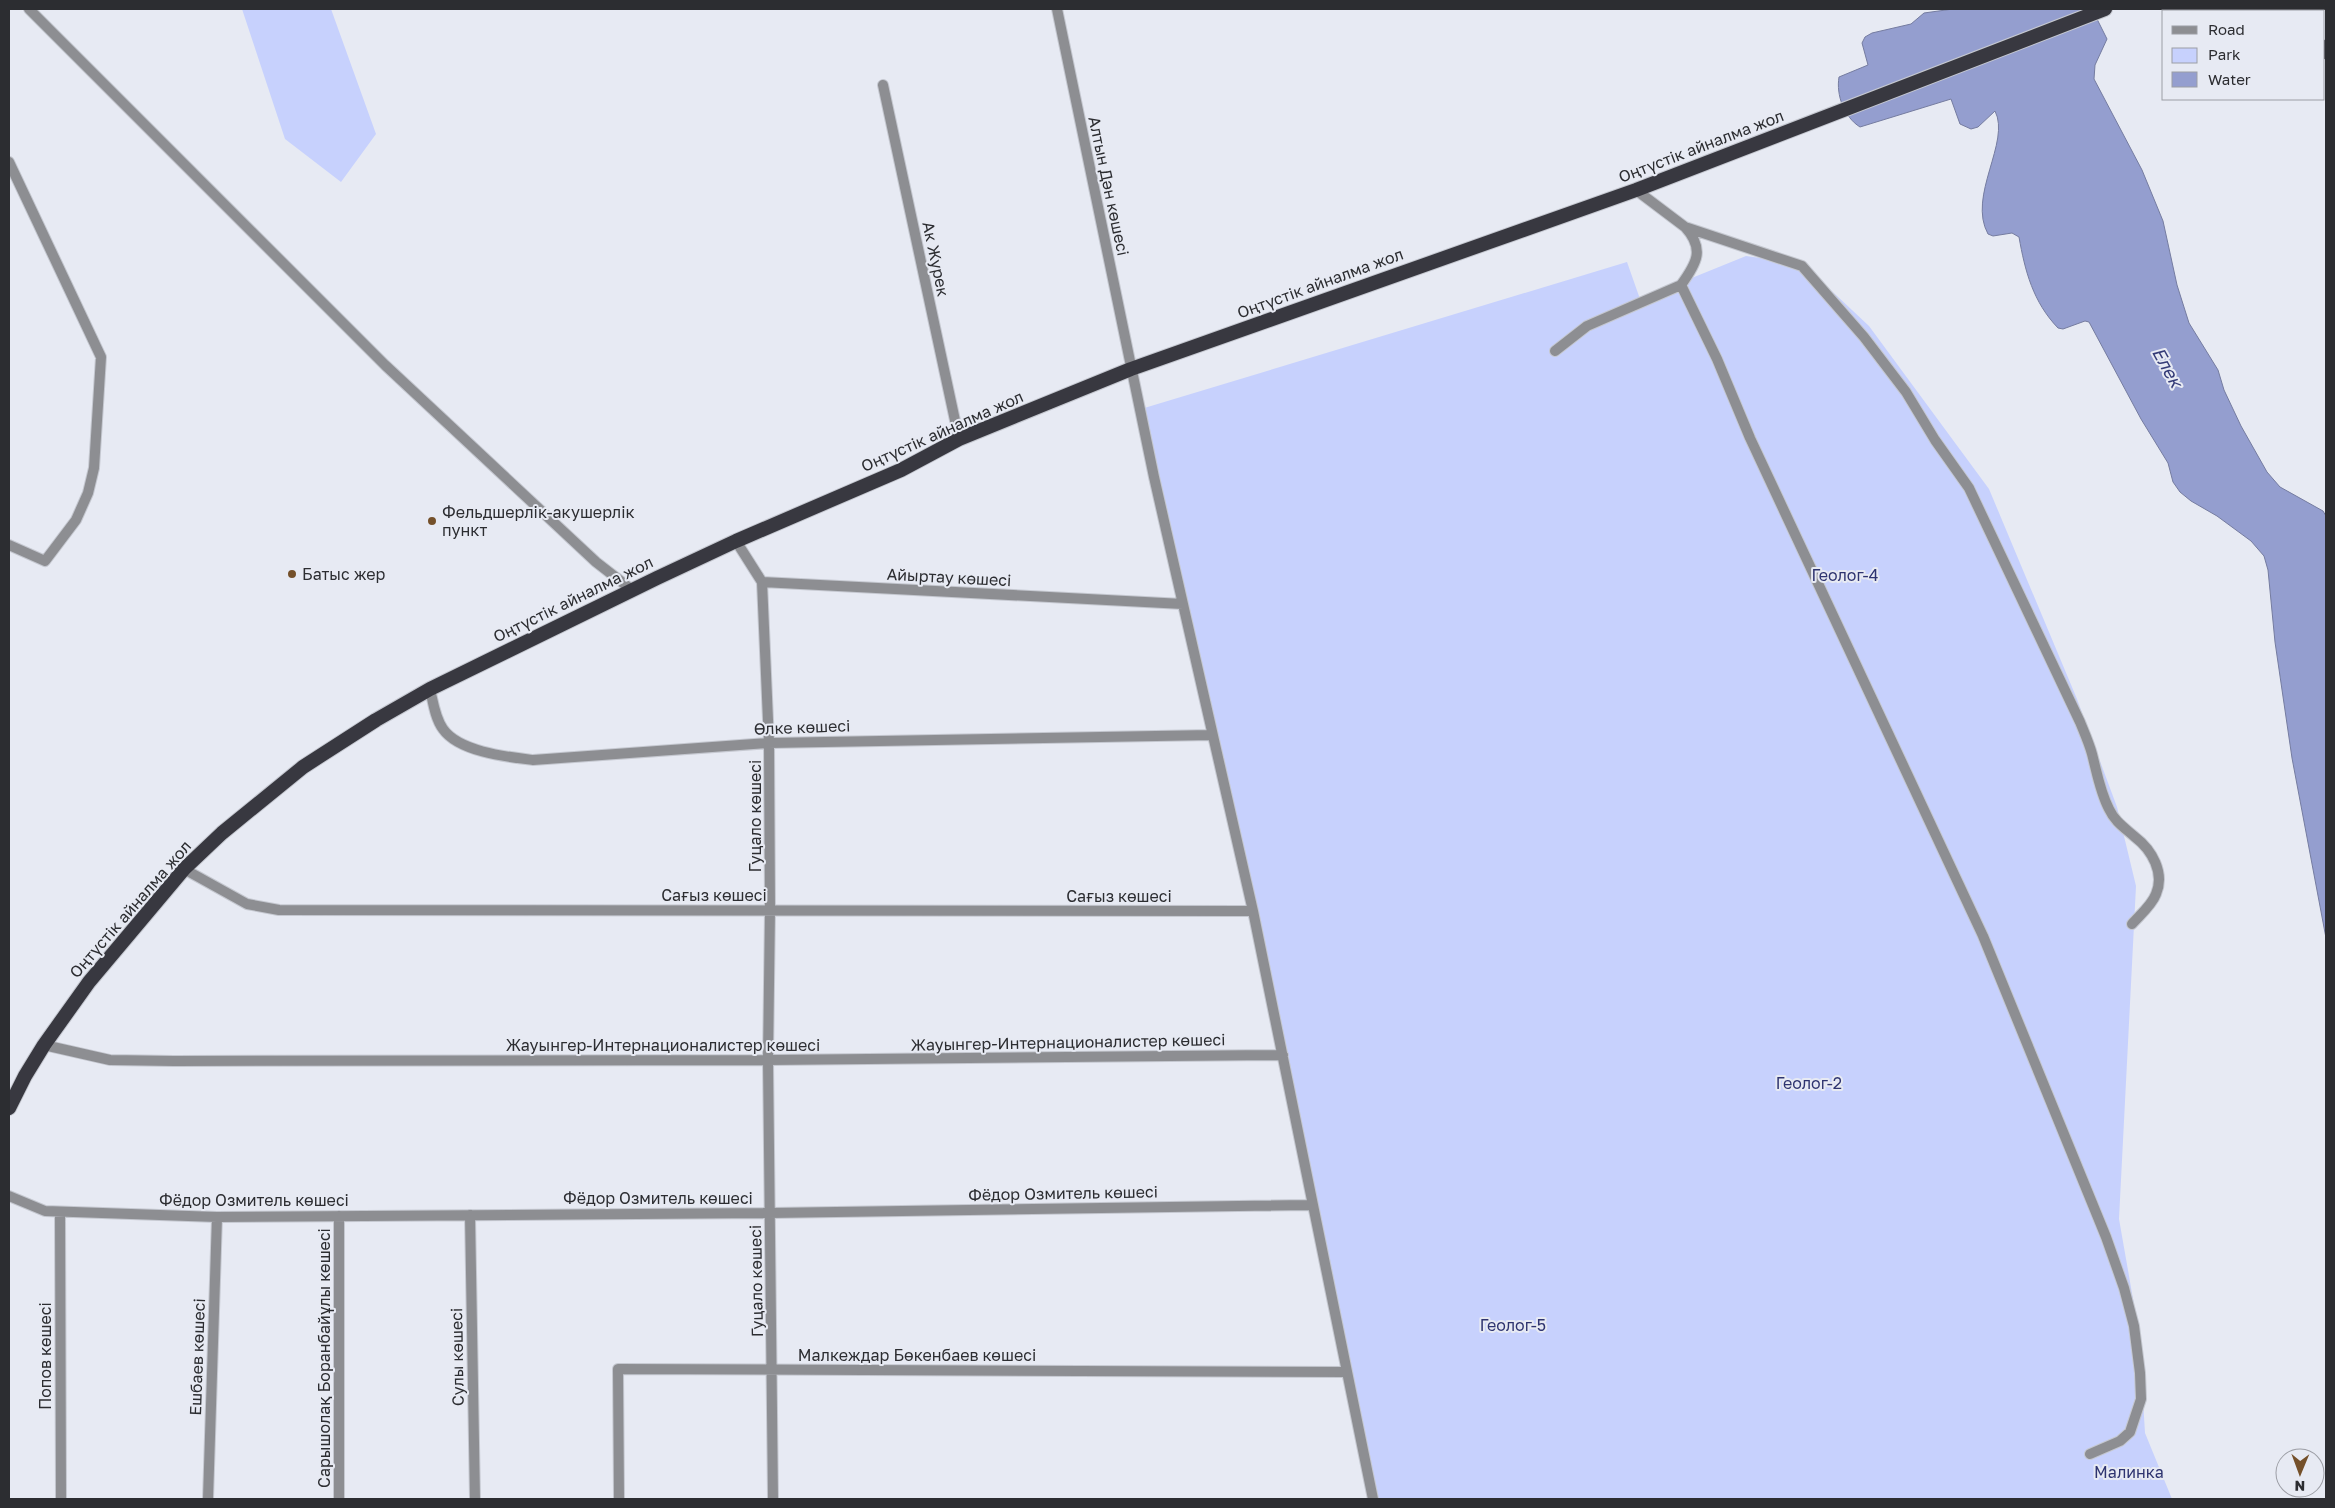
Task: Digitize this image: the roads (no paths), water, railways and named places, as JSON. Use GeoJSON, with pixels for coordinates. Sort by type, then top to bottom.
{"type":"FeatureCollection","features":[{"type":"Feature","properties":{"kind":"highway","name":"Оңтүстік айналма жол"},"geometry":{"type":"LineString","coordinates":[[9,1108],[25,1076],[44,1045],[89,982],[184,869],[222,833],[303,767],[376,720],[430,689],[736,541],[902,470],[959,439],[1131,369],[1636,190],[2105,9]]}},
{"type":"Feature","properties":{"kind":"street"},"geometry":{"type":"LineString","coordinates":[[28,9],[385,365],[596,562],[632,590]]}},
{"type":"Feature","properties":{"kind":"street","name":"Алтын Дән көшесі"},"geometry":{"type":"LineString","coordinates":[[1057,9],[1131,369],[1253,911],[1283,1055],[1311,1205],[1373,1499]]}},
{"type":"Feature","properties":{"kind":"street","name":"Ак Журек"},"geometry":{"type":"LineString","coordinates":[[883,85],[959,439]]}},
{"type":"Feature","properties":{"kind":"street"},"geometry":{"type":"LineString","coordinates":[[9,162],[101,357],[94,468],[88,493],[76,520],[45,561],[9,545]]}},
{"type":"Feature","properties":{"kind":"street"},"geometry":{"type":"LineString","coordinates":[[1555,351],[1587,326],[1681,285],[1691,271],[1697,253],[1695,239],[1685,226],[1636,190]]}},
{"type":"Feature","properties":{"kind":"street"},"geometry":{"type":"LineString","coordinates":[[1685,226],[1802,266],[1864,337],[1906,392],[1935,440],[1969,488],[2080,722],[2092,753],[2101,793],[2110,812],[2123,828],[2136,837],[2151,852],[2156,865],[2158,879],[2156,894],[2132,924]]}},
{"type":"Feature","properties":{"kind":"street"},"geometry":{"type":"LineString","coordinates":[[1681,285],[1717,359],[1750,438],[1983,936],[2106,1236],[2134,1326],[2141,1399],[2130,1432],[2120,1441],[2090,1454]]}},
{"type":"Feature","properties":{"kind":"street"},"geometry":{"type":"LineString","coordinates":[[736,541],[762,582]]}},
{"type":"Feature","properties":{"kind":"street","name":"Айыртау көшесі"},"geometry":{"type":"LineString","coordinates":[[762,582],[1183,604]]}},
{"type":"Feature","properties":{"kind":"street","name":"Гуцало көшесі"},"geometry":{"type":"LineString","coordinates":[[762,582],[769,743],[770,910],[768,1060],[773,1499]]}},
{"type":"Feature","properties":{"kind":"street","name":"Өлке көшесі"},"geometry":{"type":"LineString","coordinates":[[430,689],[438,719],[444,730],[451,736],[469,746],[506,757],[533,760],[769,743],[1212,735]]}},
{"type":"Feature","properties":{"kind":"street","name":"Сағыз көшесі"},"geometry":{"type":"LineString","coordinates":[[184,869],[247,904],[279,910],[1253,911]]}},
{"type":"Feature","properties":{"kind":"street","name":"Жауынгер-Интернационалистер көшесі"},"geometry":{"type":"LineString","coordinates":[[44,1045],[119,1060],[768,1060],[1283,1055]]}},
{"type":"Feature","properties":{"kind":"street","name":"Фёдор Озмитель көшесі"},"geometry":{"type":"LineString","coordinates":[[9,1196],[45,1211],[217,1216],[770,1213],[1311,1205]]}},
{"type":"Feature","properties":{"kind":"street","name":"Попов көшесі"},"geometry":{"type":"LineString","coordinates":[[60,1212],[61,1499]]}},
{"type":"Feature","properties":{"kind":"street","name":"Сулы көшесі"},"geometry":{"type":"LineString","coordinates":[[470,1215],[475,1499]]}},
{"type":"Feature","properties":{"kind":"street","name":"Ешбаев көшесі"},"geometry":{"type":"LineString","coordinates":[[208,1499],[217,1216]]}},
{"type":"Feature","properties":{"kind":"street","name":"Сарышолақ Боранбайұлы көшесі"},"geometry":{"type":"LineString","coordinates":[[339,1216],[339,1499]]}},
{"type":"Feature","properties":{"kind":"street","name":"Малкеждар Бөкенбаев көшесі"},"geometry":{"type":"LineString","coordinates":[[619,1499],[618,1369],[1346,1372]]}},
{"type":"Feature","properties":{"kind":"water","name":"Елек"},"geometry":{"type":"Polygon","coordinates":[[[1953,9],[2092,9],[2107,39],[2095,65],[2094,79],[2142,170],[2163,221],[2177,285],[2189,323],[2218,370],[2224,390],[2241,426],[2267,472],[2280,487],[2323,511],[2326,516],[2326,938],[2292,758],[2275,642],[2268,570],[2264,556],[2251,541],[2180,492],[2173,482],[2168,463],[2141,419],[2089,322],[2085,321],[2063,329],[2058,328],[2042,308],[2031,286],[2019,237],[2012,233],[1993,236],[1988,234],[1983,219],[1982,203],[1998,138],[1998,124],[1995,111],[1978,127],[1971,129],[1960,124],[1951,99],[1860,127],[1854,123],[1842,105],[1838,84],[1839,77],[1868,65],[1862,43],[1865,37],[1872,33],[1911,24],[1924,13],[1953,9]]]}},
{"type":"Feature","properties":{"kind":"place","name":"Фельдшерлік-акушерлік пункт"},"geometry":{"type":"Point","coordinates":[432,521]}},
{"type":"Feature","properties":{"kind":"place","name":"Батыс жер"},"geometry":{"type":"Point","coordinates":[292,574]}},
{"type":"Feature","properties":{"kind":"park label","name":"Геолог-4"},"geometry":{"type":"Point","coordinates":[1845,575]}},
{"type":"Feature","properties":{"kind":"park label","name":"Геолог-2"},"geometry":{"type":"Point","coordinates":[1809,1083]}},
{"type":"Feature","properties":{"kind":"park label","name":"Геолог-5"},"geometry":{"type":"Point","coordinates":[1513,1325]}},
{"type":"Feature","properties":{"kind":"park label","name":"Малинка"},"geometry":{"type":"Point","coordinates":[2129,1472]}}]}
